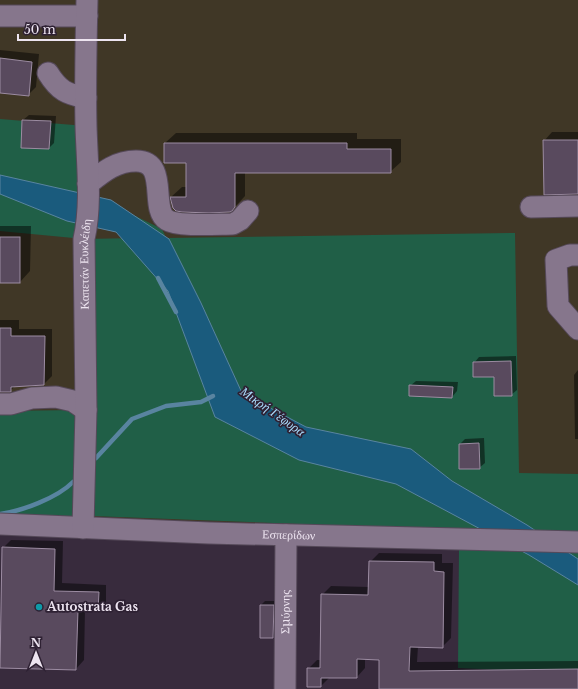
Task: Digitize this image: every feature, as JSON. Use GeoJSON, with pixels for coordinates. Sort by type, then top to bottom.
{"type":"FeatureCollection","features":[{"type":"Feature","properties":{"kind":"street"},"geometry":{"type":"LineString","coordinates":[[0,16],[40,8],[87,8]]}},
{"type":"Feature","properties":{"kind":"street","name":"Καπετάν Ευκλέιδη"},"geometry":{"type":"LineString","coordinates":[[83,528],[86,410],[84,239],[86,230],[88,184],[86,98],[87,8]]}},
{"type":"Feature","properties":{"kind":"street"},"geometry":{"type":"LineString","coordinates":[[48,73],[54,83],[62,91],[71,95],[86,98]]}},
{"type":"Feature","properties":{"kind":"street"},"geometry":{"type":"LineString","coordinates":[[88,184],[105,170],[117,164],[130,161],[139,161],[147,164],[156,176],[161,212],[165,220],[175,224],[233,224],[240,220],[248,211]]}},
{"type":"Feature","properties":{"kind":"street"},"geometry":{"type":"LineString","coordinates":[[531,206],[578,206]]}},
{"type":"Feature","properties":{"kind":"street"},"geometry":{"type":"LineString","coordinates":[[578,255],[570,255],[556,260],[558,306],[578,329]]}},
{"type":"Feature","properties":{"kind":"street"},"geometry":{"type":"LineString","coordinates":[[0,404],[11,404],[32,398],[56,397],[73,400],[86,410]]}},
{"type":"Feature","properties":{"kind":"street","name":"Εσπερίδων"},"geometry":{"type":"LineString","coordinates":[[0,524],[286,535],[578,542]]}},
{"type":"Feature","properties":{"kind":"street","name":"Σμύρνης"},"geometry":{"type":"LineString","coordinates":[[285,689],[286,535]]}},
{"type":"Feature","properties":{"kind":"shaded area"},"geometry":{"type":"Polygon","coordinates":[[[0,0],[578,0],[578,534],[455,531],[0,514],[0,0]]]}},
{"type":"Feature","properties":{"kind":"green space"},"geometry":{"type":"Polygon","coordinates":[[[0,119],[86,126],[85,197],[117,207],[162,229],[166,238],[515,233],[519,473],[578,474],[578,673],[458,668],[459,547],[427,529],[92,516],[84,239],[0,231],[0,119]],[[85,223],[84,239],[137,238],[134,232],[85,223]]]}},
{"type":"Feature","properties":{"kind":"green space"},"geometry":{"type":"Polygon","coordinates":[[[77,410],[75,517],[0,515],[0,411],[77,410]]]}},
{"type":"Feature","properties":{"kind":"water"},"geometry":{"type":"Polygon","coordinates":[[[0,175],[111,200],[169,239],[201,303],[242,393],[306,427],[411,449],[452,481],[527,525],[578,559],[578,585],[529,555],[396,484],[299,460],[215,417],[168,291],[116,232],[67,221],[0,194],[0,175]]]}},
{"type":"Feature","properties":{"kind":"building"},"geometry":{"type":"Polygon","coordinates":[[[0,58],[32,62],[29,96],[0,93],[0,58]]]}},
{"type":"Feature","properties":{"kind":"building"},"geometry":{"type":"Polygon","coordinates":[[[22,120],[51,121],[49,149],[21,148],[22,120]]]}},
{"type":"Feature","properties":{"kind":"building"},"geometry":{"type":"Polygon","coordinates":[[[543,140],[578,140],[578,194],[544,195],[543,140]]]}},
{"type":"Feature","properties":{"kind":"building"},"geometry":{"type":"Polygon","coordinates":[[[164,143],[347,143],[347,149],[391,149],[391,173],[235,173],[235,207],[232,211],[209,213],[182,212],[176,211],[173,208],[170,197],[186,197],[186,163],[164,163],[164,143]]]}},
{"type":"Feature","properties":{"kind":"building"},"geometry":{"type":"Polygon","coordinates":[[[0,237],[20,237],[20,283],[0,283],[0,237]]]}},
{"type":"Feature","properties":{"kind":"building"},"geometry":{"type":"Polygon","coordinates":[[[0,328],[11,328],[11,336],[45,336],[44,385],[11,387],[11,392],[0,392],[0,328]]]}},
{"type":"Feature","properties":{"kind":"building"},"geometry":{"type":"Polygon","coordinates":[[[511,361],[512,396],[494,396],[494,377],[473,377],[473,362],[511,361]]]}},
{"type":"Feature","properties":{"kind":"building"},"geometry":{"type":"Polygon","coordinates":[[[409,385],[453,387],[452,398],[409,396],[409,385]]]}},
{"type":"Feature","properties":{"kind":"building"},"geometry":{"type":"Polygon","coordinates":[[[479,443],[480,469],[459,469],[459,444],[479,443]]]}},
{"type":"Feature","properties":{"kind":"building","name":"Autostrata Gas"},"geometry":{"type":"Polygon","coordinates":[[[2,547],[55,549],[54,591],[99,592],[98,611],[78,610],[76,670],[0,668],[2,547]]]}},
{"type":"Feature","properties":{"kind":"building"},"geometry":{"type":"Polygon","coordinates":[[[369,561],[434,562],[434,571],[444,572],[443,648],[410,647],[409,671],[578,669],[578,689],[379,689],[379,660],[357,659],[357,678],[321,678],[321,687],[307,687],[307,668],[320,668],[321,594],[368,595],[369,561]]]}},
{"type":"Feature","properties":{"kind":"building"},"geometry":{"type":"Polygon","coordinates":[[[260,605],[274,605],[273,638],[260,638],[260,605]]]}},
{"type":"Feature","properties":{"kind":"waterway","name":"Μικρή Γέφυρα"},"geometry":{"type":"LineString","coordinates":[[158,278],[176,312]]}},
{"type":"Feature","properties":{"kind":"waterway"},"geometry":{"type":"LineString","coordinates":[[96,458],[132,419],[166,406],[201,402],[213,396]]}},
{"type":"Feature","properties":{"kind":"waterway"},"geometry":{"type":"LineString","coordinates":[[0,514],[39,503],[58,493],[73,482]]}},
{"type":"Feature","properties":{"kind":"place","name":"Autostrata Gas"},"geometry":{"type":"Point","coordinates":[39,607]}}]}
